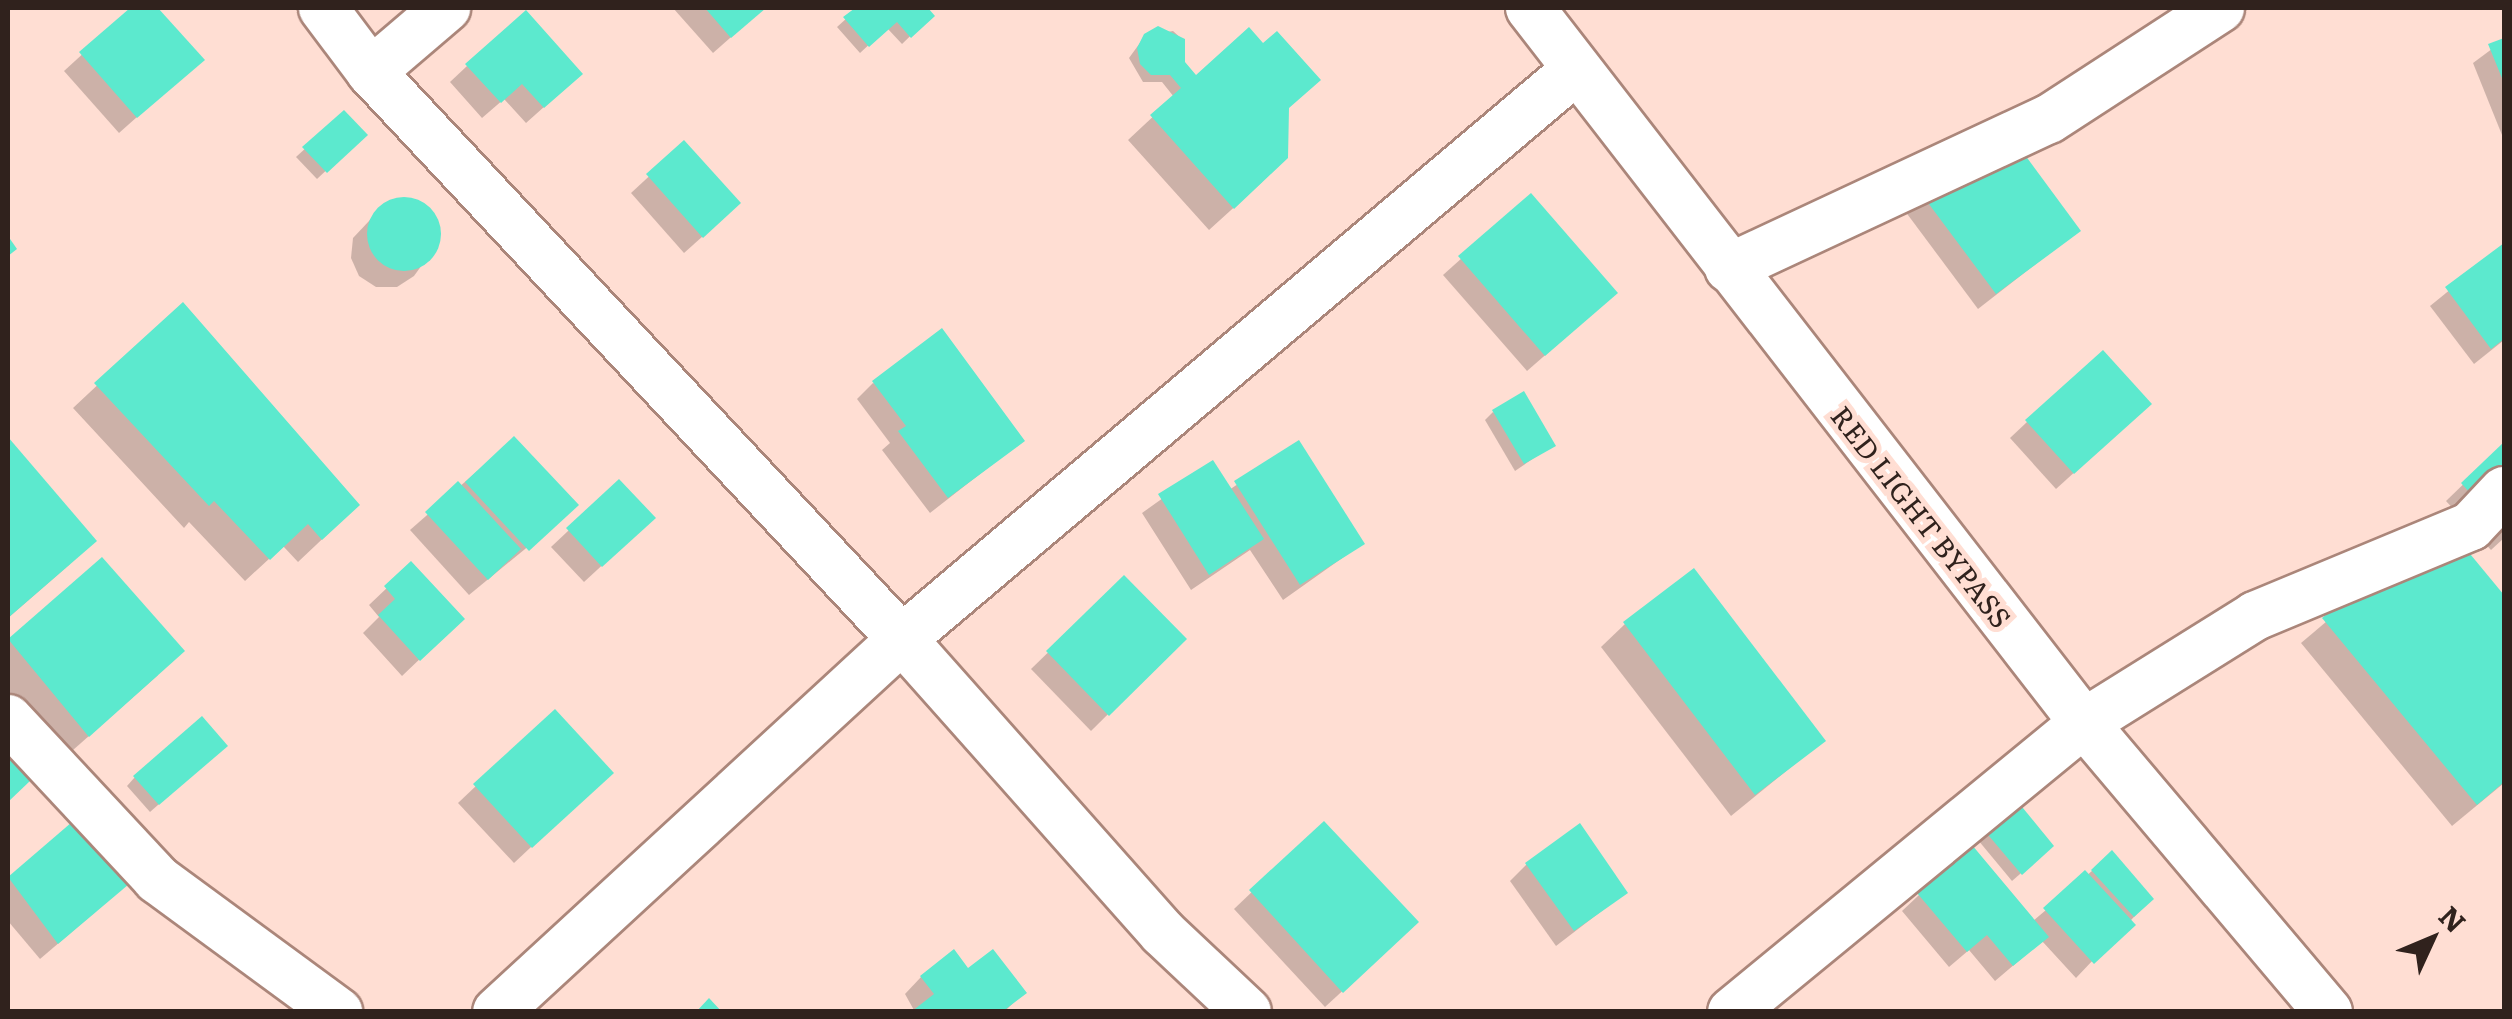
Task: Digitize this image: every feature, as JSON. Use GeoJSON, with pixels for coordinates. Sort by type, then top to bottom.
{"type":"FeatureCollection","features":[{"type":"Feature","properties":{"kind":"street"},"geometry":{"type":"LineString","coordinates":[[323,8],[371,72],[902,639],[1163,933],[1247,1012]]}},
{"type":"Feature","properties":{"kind":"street"},"geometry":{"type":"LineString","coordinates":[[371,72],[446,8]]}},
{"type":"Feature","properties":{"kind":"street","name":"RED LIGHT BYPASS"},"geometry":{"type":"LineString","coordinates":[[1530,8],[2084,724],[2328,1012]]}},
{"type":"Feature","properties":{"kind":"street"},"geometry":{"type":"LineString","coordinates":[[1729,268],[2049,119],[2220,8]]}},
{"type":"Feature","properties":{"kind":"street"},"geometry":{"type":"LineString","coordinates":[[498,1012],[902,639],[1577,69]]}},
{"type":"Feature","properties":{"kind":"street"},"geometry":{"type":"LineString","coordinates":[[1732,1012],[2084,724],[2254,616],[2471,526],[2504,490]]}},
{"type":"Feature","properties":{"kind":"street"},"geometry":{"type":"LineString","coordinates":[[8,719],[157,878],[338,1012]]}},
{"type":"Feature","properties":{"kind":"building"},"geometry":{"type":"Polygon","coordinates":[[[130,8],[158,8],[205,60],[137,118],[79,52],[130,8]]]}},
{"type":"Feature","properties":{"kind":"building"},"geometry":{"type":"Polygon","coordinates":[[[705,8],[766,8],[731,38],[705,8]]]}},
{"type":"Feature","properties":{"kind":"building"},"geometry":{"type":"Polygon","coordinates":[[[855,8],[928,8],[935,16],[911,38],[897,22],[869,47],[843,17],[855,8]]]}},
{"type":"Feature","properties":{"kind":"building"},"geometry":{"type":"Polygon","coordinates":[[[526,10],[583,74],[544,108],[522,84],[501,103],[465,64],[526,10]]]}},
{"type":"Feature","properties":{"kind":"building"},"geometry":{"type":"Polygon","coordinates":[[[1158,26],[1185,39],[1185,62],[1196,75],[1249,27],[1263,43],[1277,31],[1321,80],[1289,108],[1288,158],[1234,209],[1150,115],[1181,88],[1170,75],[1151,75],[1140,64],[1137,48],[1144,34],[1158,26]]]}},
{"type":"Feature","properties":{"kind":"building"},"geometry":{"type":"Polygon","coordinates":[[[2504,38],[2504,83],[2488,44],[2504,38]]]}},
{"type":"Feature","properties":{"kind":"building"},"geometry":{"type":"Polygon","coordinates":[[[344,110],[368,135],[327,173],[302,147],[344,110]]]}},
{"type":"Feature","properties":{"kind":"building"},"geometry":{"type":"Polygon","coordinates":[[[2003,125],[2081,231],[1996,294],[1917,188],[2003,125]]]}},
{"type":"Feature","properties":{"kind":"building"},"geometry":{"type":"Polygon","coordinates":[[[684,140],[741,203],[703,238],[646,174],[684,140]]]}},
{"type":"Feature","properties":{"kind":"building"},"geometry":{"type":"Polygon","coordinates":[[[1531,193],[1618,293],[1545,356],[1458,256],[1531,193]]]}},
{"type":"Feature","properties":{"kind":"building"},"geometry":{"type":"Polygon","coordinates":[[[404,197],[418,199],[430,208],[439,220],[439,248],[430,260],[418,269],[404,271],[390,269],[378,260],[369,248],[367,234],[369,220],[378,208],[390,199],[404,197]]]}},
{"type":"Feature","properties":{"kind":"building"},"geometry":{"type":"Polygon","coordinates":[[[8,236],[17,249],[8,256],[8,236]]]}},
{"type":"Feature","properties":{"kind":"building"},"geometry":{"type":"Polygon","coordinates":[[[2504,243],[2504,339],[2491,349],[2445,287],[2504,243]]]}},
{"type":"Feature","properties":{"kind":"building"},"geometry":{"type":"Polygon","coordinates":[[[183,302],[360,505],[322,540],[308,524],[270,560],[214,501],[209,506],[94,383],[183,302]]]}},
{"type":"Feature","properties":{"kind":"building"},"geometry":{"type":"Polygon","coordinates":[[[942,328],[1025,441],[948,498],[898,431],[906,426],[872,381],[942,328]]]}},
{"type":"Feature","properties":{"kind":"building"},"geometry":{"type":"Polygon","coordinates":[[[2103,350],[2152,404],[2074,474],[2025,420],[2103,350]]]}},
{"type":"Feature","properties":{"kind":"building"},"geometry":{"type":"Polygon","coordinates":[[[1524,391],[1556,446],[1524,464],[1492,410],[1524,391]]]}},
{"type":"Feature","properties":{"kind":"building"},"geometry":{"type":"Polygon","coordinates":[[[514,436],[579,505],[529,551],[465,482],[514,436]]]}},
{"type":"Feature","properties":{"kind":"building"},"geometry":{"type":"Polygon","coordinates":[[[8,437],[97,541],[8,618],[8,437]]]}},
{"type":"Feature","properties":{"kind":"building"},"geometry":{"type":"Polygon","coordinates":[[[1299,440],[1365,544],[1300,585],[1234,481],[1299,440]]]}},
{"type":"Feature","properties":{"kind":"building"},"geometry":{"type":"Polygon","coordinates":[[[2504,442],[2504,530],[2461,483],[2504,442]]]}},
{"type":"Feature","properties":{"kind":"building"},"geometry":{"type":"Polygon","coordinates":[[[1213,460],[1264,539],[1209,575],[1158,494],[1213,460]]]}},
{"type":"Feature","properties":{"kind":"building"},"geometry":{"type":"Polygon","coordinates":[[[619,479],[656,518],[602,567],[566,528],[619,479]]]}},
{"type":"Feature","properties":{"kind":"building"},"geometry":{"type":"Polygon","coordinates":[[[458,481],[521,549],[488,580],[425,512],[458,481]]]}},
{"type":"Feature","properties":{"kind":"building"},"geometry":{"type":"Polygon","coordinates":[[[2442,520],[2504,595],[2504,782],[2477,805],[2322,618],[2442,520]]]}},
{"type":"Feature","properties":{"kind":"building"},"geometry":{"type":"Polygon","coordinates":[[[102,557],[185,651],[89,737],[8,639],[102,557]]]}},
{"type":"Feature","properties":{"kind":"building"},"geometry":{"type":"Polygon","coordinates":[[[411,561],[465,619],[420,661],[378,615],[395,599],[384,586],[411,561]]]}},
{"type":"Feature","properties":{"kind":"building"},"geometry":{"type":"Polygon","coordinates":[[[1694,568],[1826,741],[1755,795],[1623,622],[1694,568]]]}},
{"type":"Feature","properties":{"kind":"building"},"geometry":{"type":"Polygon","coordinates":[[[1124,575],[1187,639],[1109,716],[1046,651],[1124,575]]]}},
{"type":"Feature","properties":{"kind":"building"},"geometry":{"type":"Polygon","coordinates":[[[555,709],[614,773],[532,848],[473,784],[555,709]]]}},
{"type":"Feature","properties":{"kind":"building"},"geometry":{"type":"Polygon","coordinates":[[[202,716],[228,746],[159,805],[133,776],[202,716]]]}},
{"type":"Feature","properties":{"kind":"building"},"geometry":{"type":"Polygon","coordinates":[[[8,754],[30,781],[8,802],[8,754]]]}},
{"type":"Feature","properties":{"kind":"building"},"geometry":{"type":"Polygon","coordinates":[[[2018,802],[2054,846],[2022,875],[1984,830],[2018,802]]]}},
{"type":"Feature","properties":{"kind":"building"},"geometry":{"type":"Polygon","coordinates":[[[79,816],[135,879],[58,944],[8,877],[79,816]]]}},
{"type":"Feature","properties":{"kind":"building"},"geometry":{"type":"Polygon","coordinates":[[[1324,821],[1419,922],[1343,993],[1249,890],[1324,821]]]}},
{"type":"Feature","properties":{"kind":"building"},"geometry":{"type":"Polygon","coordinates":[[[1580,823],[1628,893],[1574,931],[1525,863],[1580,823]]]}},
{"type":"Feature","properties":{"kind":"building"},"geometry":{"type":"Polygon","coordinates":[[[1972,845],[2049,937],[2013,966],[1987,935],[1967,952],[1917,893],[1972,845]]]}},
{"type":"Feature","properties":{"kind":"building"},"geometry":{"type":"Polygon","coordinates":[[[2112,850],[2154,899],[2134,917],[2091,870],[2112,850]]]}},
{"type":"Feature","properties":{"kind":"building"},"geometry":{"type":"Polygon","coordinates":[[[2085,870],[2136,925],[2094,964],[2043,908],[2085,870]]]}},
{"type":"Feature","properties":{"kind":"building"},"geometry":{"type":"Polygon","coordinates":[[[954,949],[968,968],[993,949],[1027,993],[1002,1012],[911,1012],[934,994],[920,976],[954,949]]]}},
{"type":"Feature","properties":{"kind":"building"},"geometry":{"type":"Polygon","coordinates":[[[709,998],[722,1012],[696,1012],[709,998]]]}}]}
